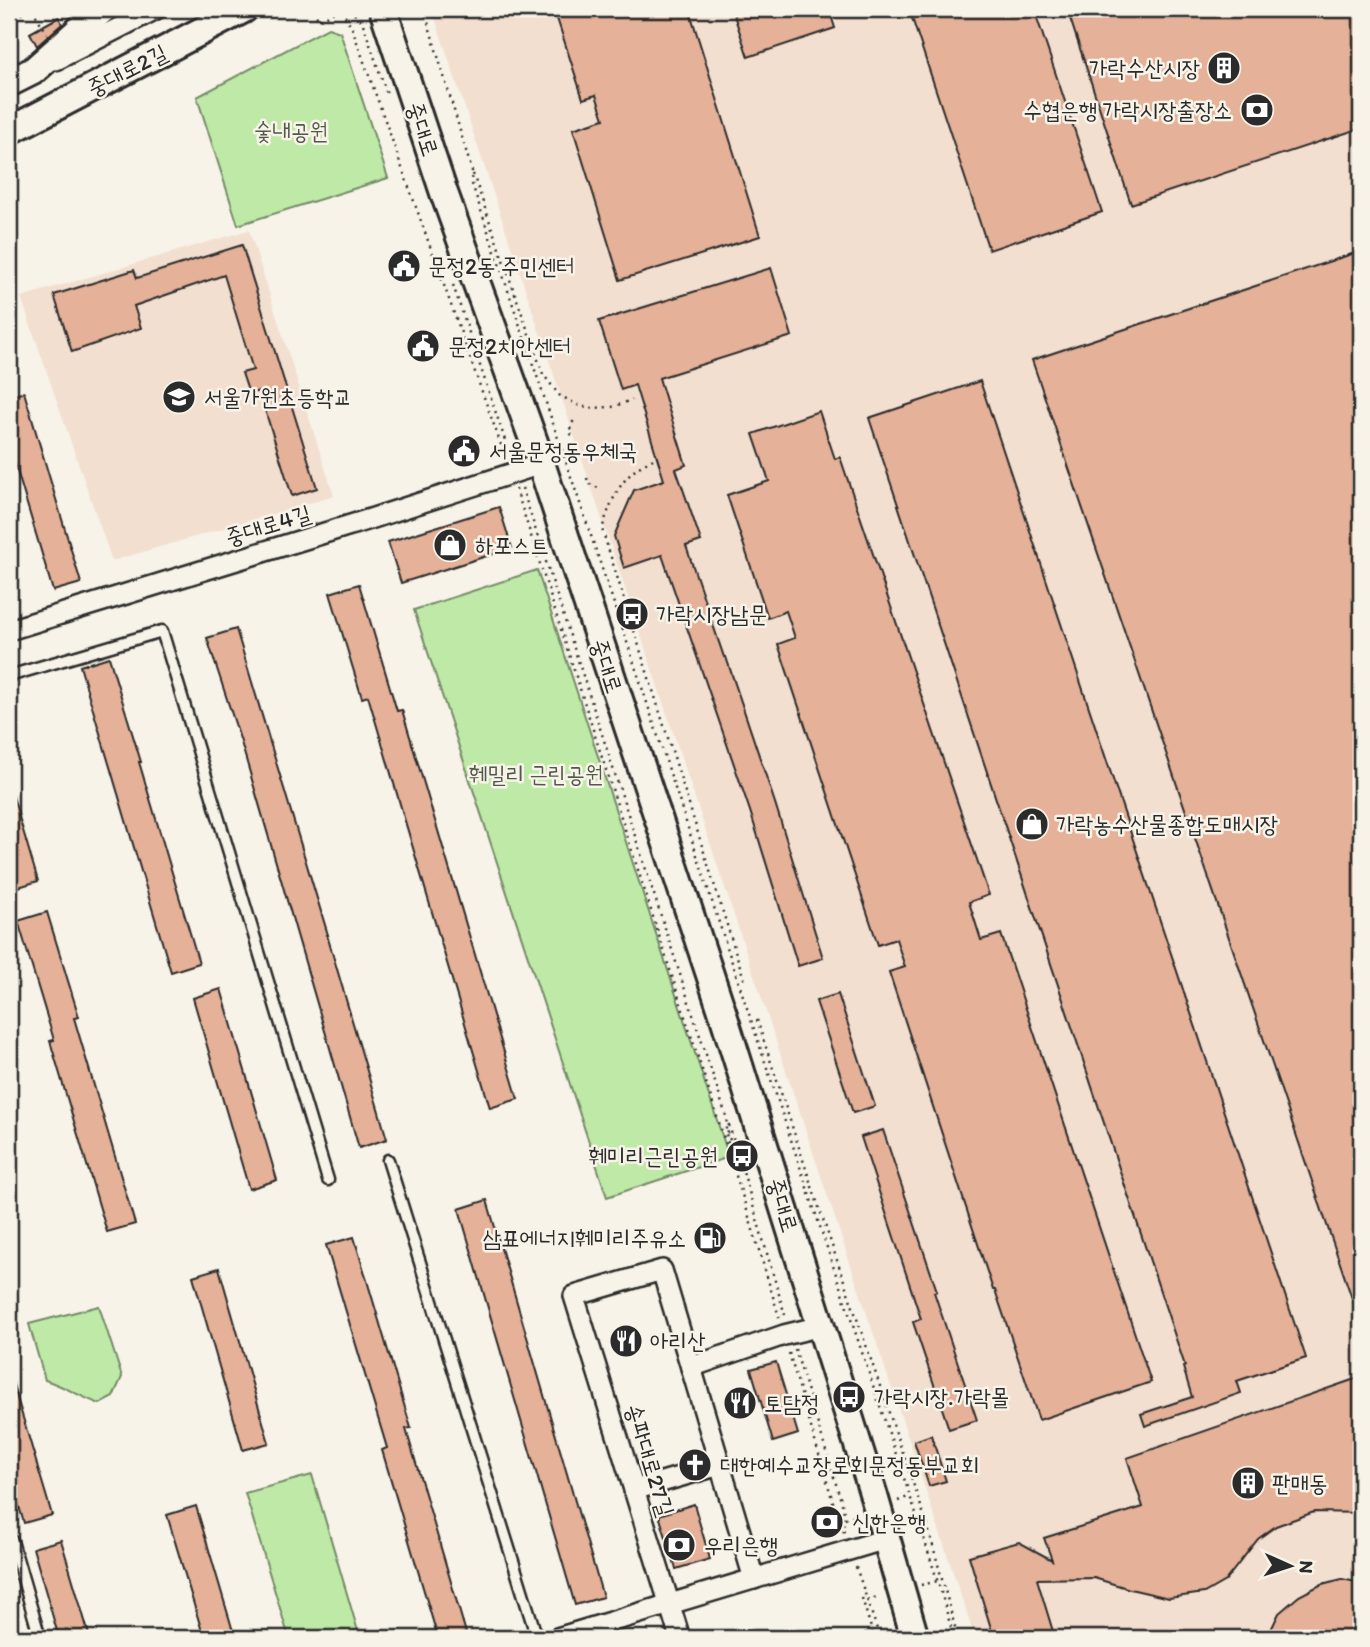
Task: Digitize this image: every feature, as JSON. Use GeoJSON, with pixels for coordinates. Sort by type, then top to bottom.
{"type":"FeatureCollection","features":[{"type":"Feature","properties":{"kind":"main road"},"geometry":{"type":"LineString","coordinates":[[9,83],[33,71],[103,9]]}},
{"type":"Feature","properties":{"kind":"main road","name":"중대로2길"},"geometry":{"type":"LineString","coordinates":[[9,131],[244,9]]}},
{"type":"Feature","properties":{"kind":"main road","name":"중대로"},"geometry":{"type":"LineString","coordinates":[[383,9],[443,193],[541,464],[722,1010],[915,1638]]}},
{"type":"Feature","properties":{"kind":"street"},"geometry":{"type":"LineString","coordinates":[[33,71],[156,9]]}},
{"type":"Feature","properties":{"kind":"street","name":"중대로4길"},"geometry":{"type":"LineString","coordinates":[[9,630],[541,464]]}},
{"type":"Feature","properties":{"kind":"street","name":"송파대로27길"},"geometry":{"type":"LineString","coordinates":[[680,1638],[573,1296],[662,1270],[691,1367]]}},
{"type":"Feature","properties":{"kind":"street"},"geometry":{"type":"LineString","coordinates":[[754,1579],[691,1367],[821,1326]]}},
{"type":"Feature","properties":{"kind":"street"},"geometry":{"type":"LineString","coordinates":[[634,1490],[720,1465]]}},
{"type":"Feature","properties":{"kind":"street"},"geometry":{"type":"LineString","coordinates":[[557,1638],[886,1539]]}},
{"type":"Feature","properties":{"kind":"lane"},"geometry":{"type":"LineString","coordinates":[[9,676],[162,631],[328,1181]]}},
{"type":"Feature","properties":{"kind":"lane"},"geometry":{"type":"LineString","coordinates":[[388,1160],[537,1638]]}},
{"type":"Feature","properties":{"kind":"lane"},"geometry":{"type":"LineString","coordinates":[[12,1541],[40,1638]]}},
{"type":"Feature","properties":{"kind":"path"},"geometry":{"type":"LineString","coordinates":[[9,20],[32,9],[47,33]]}},
{"type":"Feature","properties":{"kind":"path"},"geometry":{"type":"LineString","coordinates":[[314,9],[318,20],[341,9],[352,28],[513,473],[532,516],[727,1119],[724,1129],[735,1163],[746,1178],[839,1522]]}},
{"type":"Feature","properties":{"kind":"path"},"geometry":{"type":"LineString","coordinates":[[349,9],[362,21],[388,97]]}},
{"type":"Feature","properties":{"kind":"path"},"geometry":{"type":"LineString","coordinates":[[424,9],[472,171],[543,374],[559,395],[580,406],[612,407],[632,400]]}},
{"type":"Feature","properties":{"kind":"path"},"geometry":{"type":"LineString","coordinates":[[472,171],[471,181],[624,631],[956,1638]]}},
{"type":"Feature","properties":{"kind":"path"},"geometry":{"type":"LineString","coordinates":[[450,274],[845,1518]]}},
{"type":"Feature","properties":{"kind":"path"},"geometry":{"type":"LineString","coordinates":[[572,435],[569,432],[575,417]]}},
{"type":"Feature","properties":{"kind":"path"},"geometry":{"type":"LineString","coordinates":[[653,459],[634,471],[612,498],[602,529],[745,982]]}},
{"type":"Feature","properties":{"kind":"path"},"geometry":{"type":"LineString","coordinates":[[587,478],[588,483],[598,488]]}},
{"type":"Feature","properties":{"kind":"path"},"geometry":{"type":"LineString","coordinates":[[757,1020],[927,1524],[956,1638]]}},
{"type":"Feature","properties":{"kind":"path"},"geometry":{"type":"LineString","coordinates":[[729,1125],[734,1148],[727,1130],[729,1125]]}},
{"type":"Feature","properties":{"kind":"path"},"geometry":{"type":"LineString","coordinates":[[862,1598],[874,1638]]}},
{"type":"Feature","properties":{"kind":"path"},"geometry":{"type":"LineString","coordinates":[[867,1600],[880,1638]]}},
{"type":"Feature","properties":{"kind":"shaded area","name":"가락농수산물종합도매시장"},"geometry":{"type":"Polygon","coordinates":[[[432,9],[1361,9],[1361,1638],[975,1638],[432,9]]]}},
{"type":"Feature","properties":{"kind":"shaded area","name":"서울가원초등학교"},"geometry":{"type":"Polygon","coordinates":[[[249,230],[334,496],[112,561],[21,297],[249,230]]]}},
{"type":"Feature","properties":{"kind":"green space","name":"숯내공원"},"geometry":{"type":"Polygon","coordinates":[[[328,28],[340,32],[388,178],[238,225],[197,97],[328,28]]]}},
{"type":"Feature","properties":{"kind":"green space","name":"훼밀리 근린공원"},"geometry":{"type":"Polygon","coordinates":[[[537,570],[729,1157],[607,1197],[414,610],[537,570]]]}},
{"type":"Feature","properties":{"kind":"green space"},"geometry":{"type":"Polygon","coordinates":[[[99,1306],[122,1377],[113,1397],[100,1404],[45,1380],[29,1324],[99,1306]]]}},
{"type":"Feature","properties":{"kind":"green space"},"geometry":{"type":"Polygon","coordinates":[[[312,1475],[360,1638],[289,1638],[245,1493],[312,1475]]]}},
{"type":"Feature","properties":{"kind":"building"},"geometry":{"type":"Polygon","coordinates":[[[554,9],[689,9],[760,236],[620,280],[573,129],[604,119],[596,95],[583,99],[554,9]]]}},
{"type":"Feature","properties":{"kind":"building"},"geometry":{"type":"Polygon","coordinates":[[[732,9],[829,9],[835,28],[748,57],[732,9]]]}},
{"type":"Feature","properties":{"kind":"building"},"geometry":{"type":"Polygon","coordinates":[[[909,9],[1034,9],[1102,212],[989,250],[909,9]]]}},
{"type":"Feature","properties":{"kind":"building","name":"가락수산시장"},"geometry":{"type":"Polygon","coordinates":[[[1067,9],[1361,9],[1361,128],[1131,204],[1067,9]]]}},
{"type":"Feature","properties":{"kind":"building"},"geometry":{"type":"Polygon","coordinates":[[[59,17],[62,24],[37,46],[30,33],[59,17]]]}},
{"type":"Feature","properties":{"kind":"building"},"geometry":{"type":"Polygon","coordinates":[[[242,245],[317,488],[292,496],[259,391],[249,394],[242,373],[253,370],[224,275],[134,306],[141,328],[72,352],[54,295],[134,270],[137,278],[242,245]]]}},
{"type":"Feature","properties":{"kind":"building"},"geometry":{"type":"Polygon","coordinates":[[[1361,251],[1361,1319],[1359,1319],[1032,360],[1361,251]]]}},
{"type":"Feature","properties":{"kind":"building"},"geometry":{"type":"Polygon","coordinates":[[[771,268],[792,336],[659,378],[686,465],[676,469],[701,541],[686,546],[775,803],[823,958],[798,966],[750,811],[662,555],[624,568],[614,536],[634,490],[664,480],[635,385],[621,390],[599,321],[771,268]]]}},
{"type":"Feature","properties":{"kind":"building"},"geometry":{"type":"Polygon","coordinates":[[[980,381],[1306,1358],[1237,1381],[1241,1393],[1145,1426],[1141,1414],[1192,1397],[1183,1367],[1185,1366],[869,418],[980,381]]]}},
{"type":"Feature","properties":{"kind":"building"},"geometry":{"type":"Polygon","coordinates":[[[24,392],[81,583],[53,591],[9,444],[9,397],[24,392]]]}},
{"type":"Feature","properties":{"kind":"building"},"geometry":{"type":"Polygon","coordinates":[[[819,411],[835,459],[840,457],[989,895],[969,902],[981,940],[1001,934],[1151,1382],[1039,1420],[993,1290],[889,972],[905,967],[896,939],[878,945],[778,644],[795,638],[786,611],[768,618],[727,495],[769,481],[753,434],[819,411]]]}},
{"type":"Feature","properties":{"kind":"building"},"geometry":{"type":"Polygon","coordinates":[[[499,507],[512,548],[401,583],[388,542],[499,507]]]}},
{"type":"Feature","properties":{"kind":"building"},"geometry":{"type":"Polygon","coordinates":[[[359,584],[397,711],[402,710],[518,1099],[490,1108],[368,696],[362,698],[330,593],[359,584]]]}},
{"type":"Feature","properties":{"kind":"building"},"geometry":{"type":"Polygon","coordinates":[[[236,629],[387,1139],[359,1148],[241,742],[207,638],[236,629]]]}},
{"type":"Feature","properties":{"kind":"building"},"geometry":{"type":"Polygon","coordinates":[[[109,657],[199,963],[171,972],[80,666],[109,657]]]}},
{"type":"Feature","properties":{"kind":"building"},"geometry":{"type":"Polygon","coordinates":[[[9,793],[12,793],[38,881],[9,890],[9,793]]]}},
{"type":"Feature","properties":{"kind":"building"},"geometry":{"type":"Polygon","coordinates":[[[47,912],[79,1017],[74,1018],[135,1224],[107,1232],[50,1041],[54,1040],[18,921],[47,912]]]}},
{"type":"Feature","properties":{"kind":"building"},"geometry":{"type":"Polygon","coordinates":[[[221,989],[277,1180],[249,1189],[193,998],[221,989]]]}},
{"type":"Feature","properties":{"kind":"building"},"geometry":{"type":"Polygon","coordinates":[[[838,994],[875,1106],[853,1113],[816,1001],[838,994]]]}},
{"type":"Feature","properties":{"kind":"building"},"geometry":{"type":"Polygon","coordinates":[[[883,1130],[977,1420],[949,1429],[913,1322],[921,1319],[861,1137],[883,1130]]]}},
{"type":"Feature","properties":{"kind":"building"},"geometry":{"type":"Polygon","coordinates":[[[487,1200],[603,1597],[575,1605],[459,1209],[487,1200]]]}},
{"type":"Feature","properties":{"kind":"building"},"geometry":{"type":"Polygon","coordinates":[[[354,1237],[411,1428],[406,1429],[466,1633],[447,1638],[438,1638],[382,1450],[387,1448],[326,1245],[354,1237]]]}},
{"type":"Feature","properties":{"kind":"building"},"geometry":{"type":"Polygon","coordinates":[[[219,1268],[269,1443],[243,1450],[193,1276],[219,1268]]]}},
{"type":"Feature","properties":{"kind":"building"},"geometry":{"type":"Polygon","coordinates":[[[776,1362],[798,1434],[773,1442],[751,1369],[776,1362]]]}},
{"type":"Feature","properties":{"kind":"building","name":"판매동"},"geometry":{"type":"Polygon","coordinates":[[[1361,1377],[1361,1513],[1314,1512],[1276,1526],[1258,1539],[1225,1581],[1204,1593],[1169,1598],[1094,1578],[1037,1579],[1055,1638],[994,1638],[969,1556],[1019,1542],[1052,1560],[1044,1538],[1143,1507],[1127,1458],[1361,1377]]]}},
{"type":"Feature","properties":{"kind":"building"},"geometry":{"type":"Polygon","coordinates":[[[9,1381],[12,1381],[52,1515],[24,1523],[9,1473],[9,1381]]]}},
{"type":"Feature","properties":{"kind":"building"},"geometry":{"type":"Polygon","coordinates":[[[931,1435],[946,1481],[929,1486],[914,1441],[931,1435]]]}},
{"type":"Feature","properties":{"kind":"building"},"geometry":{"type":"Polygon","coordinates":[[[694,1504],[710,1559],[676,1569],[659,1515],[694,1504]]]}},
{"type":"Feature","properties":{"kind":"building"},"geometry":{"type":"Polygon","coordinates":[[[196,1506],[235,1638],[204,1638],[167,1515],[196,1506]]]}},
{"type":"Feature","properties":{"kind":"building"},"geometry":{"type":"Polygon","coordinates":[[[61,1540],[90,1638],[59,1638],[33,1548],[61,1540]]]}},
{"type":"Feature","properties":{"kind":"building"},"geometry":{"type":"Polygon","coordinates":[[[1342,1579],[1361,1583],[1361,1632],[1355,1638],[1267,1638],[1279,1613],[1299,1596],[1322,1584],[1342,1579]]]}},
{"type":"Feature","properties":{"kind":"place","name":"가락수산시장"},"geometry":{"type":"Point","coordinates":[1224,68]}},
{"type":"Feature","properties":{"kind":"place","name":"수협은행 가락시장출장소"},"geometry":{"type":"Point","coordinates":[1257,110]}},
{"type":"Feature","properties":{"kind":"place","name":"문정2동 주민센터"},"geometry":{"type":"Point","coordinates":[404,266]}},
{"type":"Feature","properties":{"kind":"place","name":"문정2치안센터"},"geometry":{"type":"Point","coordinates":[423,346]}},
{"type":"Feature","properties":{"kind":"place","name":"서울가원초등학교"},"geometry":{"type":"Point","coordinates":[179,397]}},
{"type":"Feature","properties":{"kind":"place","name":"서울문정동우체국"},"geometry":{"type":"Point","coordinates":[464,451]}},
{"type":"Feature","properties":{"kind":"place","name":"하포스트"},"geometry":{"type":"Point","coordinates":[450,545]}},
{"type":"Feature","properties":{"kind":"place","name":"가락시장남문"},"geometry":{"type":"Point","coordinates":[632,614]}},
{"type":"Feature","properties":{"kind":"place","name":"가락농수산물종합도매시장"},"geometry":{"type":"Point","coordinates":[1032,824]}},
{"type":"Feature","properties":{"kind":"place","name":"훼미리근린공원"},"geometry":{"type":"Point","coordinates":[742,1156]}},
{"type":"Feature","properties":{"kind":"place","name":"삼표에너지훼미리주유소"},"geometry":{"type":"Point","coordinates":[710,1238]}},
{"type":"Feature","properties":{"kind":"place","name":"아리산"},"geometry":{"type":"Point","coordinates":[626,1341]}},
{"type":"Feature","properties":{"kind":"place","name":"가락시장.가락몰"},"geometry":{"type":"Point","coordinates":[849,1397]}},
{"type":"Feature","properties":{"kind":"place","name":"토담정"},"geometry":{"type":"Point","coordinates":[740,1403]}},
{"type":"Feature","properties":{"kind":"place","name":"대한예수교장로회문정동부교회"},"geometry":{"type":"Point","coordinates":[695,1465]}},
{"type":"Feature","properties":{"kind":"place","name":"판매동"},"geometry":{"type":"Point","coordinates":[1248,1483]}},
{"type":"Feature","properties":{"kind":"place","name":"신한은행"},"geometry":{"type":"Point","coordinates":[827,1522]}},
{"type":"Feature","properties":{"kind":"place","name":"우리은행"},"geometry":{"type":"Point","coordinates":[679,1545]}}]}
